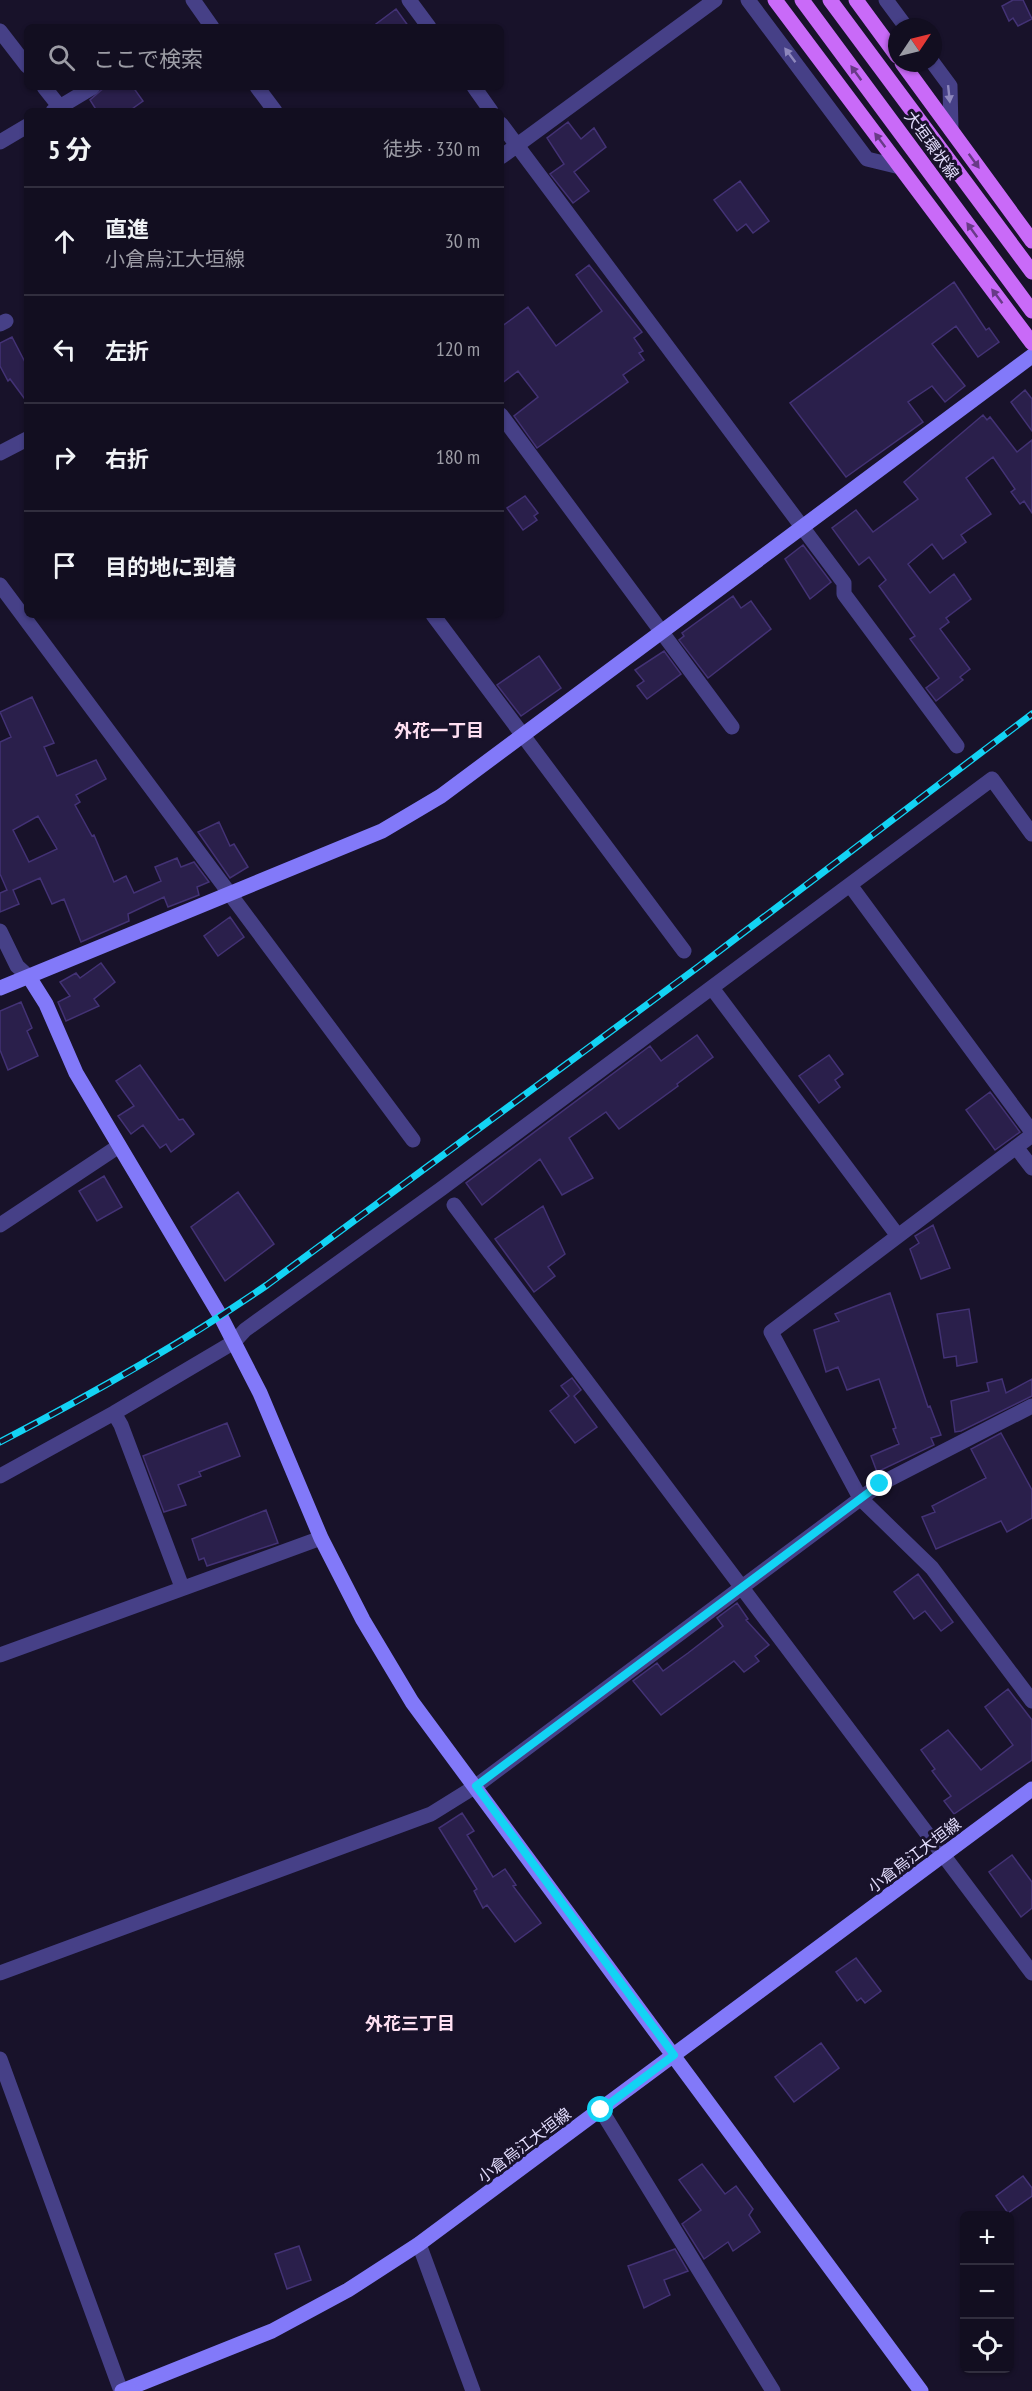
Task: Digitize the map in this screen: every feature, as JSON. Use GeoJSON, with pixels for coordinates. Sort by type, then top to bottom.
{"type":"FeatureCollection","features":[{"type":"Feature","properties":{"kind":"main road"},"geometry":{"type":"LineString","coordinates":[[775,0],[1032,343]]}},
{"type":"Feature","properties":{"kind":"main road","name":"大垣環状線"},"geometry":{"type":"LineString","coordinates":[[802,0],[1032,311]]}},
{"type":"Feature","properties":{"kind":"main road","name":"大垣環状線"},"geometry":{"type":"LineString","coordinates":[[830,0],[1032,272]]}},
{"type":"Feature","properties":{"kind":"main road"},"geometry":{"type":"LineString","coordinates":[[856,0],[888,44]]}},
{"type":"Feature","properties":{"kind":"main road"},"geometry":{"type":"LineString","coordinates":[[909,72],[1032,241]]}},
{"type":"Feature","properties":{"kind":"street"},"geometry":{"type":"LineString","coordinates":[[193,0],[204,24]]}},
{"type":"Feature","properties":{"kind":"street"},"geometry":{"type":"LineString","coordinates":[[409,0],[427,24]]}},
{"type":"Feature","properties":{"kind":"street"},"geometry":{"type":"LineString","coordinates":[[504,155],[715,0]]}},
{"type":"Feature","properties":{"kind":"street"},"geometry":{"type":"LineString","coordinates":[[748,0],[867,159],[900,167]]}},
{"type":"Feature","properties":{"kind":"street"},"geometry":{"type":"LineString","coordinates":[[886,0],[899,18]]}},
{"type":"Feature","properties":{"kind":"street"},"geometry":{"type":"LineString","coordinates":[[0,31],[24,62]]}},
{"type":"Feature","properties":{"kind":"street"},"geometry":{"type":"LineString","coordinates":[[940,72],[950,86],[951,130]]}},
{"type":"Feature","properties":{"kind":"street"},"geometry":{"type":"LineString","coordinates":[[46,90],[57,108]]}},
{"type":"Feature","properties":{"kind":"street"},"geometry":{"type":"LineString","coordinates":[[61,108],[88,90]]}},
{"type":"Feature","properties":{"kind":"street"},"geometry":{"type":"LineString","coordinates":[[259,90],[273,108]]}},
{"type":"Feature","properties":{"kind":"street"},"geometry":{"type":"LineString","coordinates":[[476,90],[489,108]]}},
{"type":"Feature","properties":{"kind":"street"},"geometry":{"type":"LineString","coordinates":[[0,142],[24,128]]}},
{"type":"Feature","properties":{"kind":"street"},"geometry":{"type":"LineString","coordinates":[[504,128],[844,583],[844,594],[957,746]]}},
{"type":"Feature","properties":{"kind":"street"},"geometry":{"type":"LineString","coordinates":[[0,988],[382,831],[441,796],[1032,356]]}},
{"type":"Feature","properties":{"kind":"street"},"geometry":{"type":"LineString","coordinates":[[504,419],[732,726]]}},
{"type":"Feature","properties":{"kind":"street"},"geometry":{"type":"LineString","coordinates":[[0,453],[24,441]]}},
{"type":"Feature","properties":{"kind":"street"},"geometry":{"type":"LineString","coordinates":[[0,585],[24,617]]}},
{"type":"Feature","properties":{"kind":"street"},"geometry":{"type":"LineString","coordinates":[[25,618],[413,1140]]}},
{"type":"Feature","properties":{"kind":"street"},"geometry":{"type":"LineString","coordinates":[[435,618],[684,951]]}},
{"type":"Feature","properties":{"kind":"street"},"geometry":{"type":"LineString","coordinates":[[0,1476],[114,1413],[234,1342],[245,1330],[712,988],[992,779],[1032,834]]}},
{"type":"Feature","properties":{"kind":"street"},"geometry":{"type":"LineString","coordinates":[[850,885],[1032,1134],[771,1332],[860,1498],[932,1568],[1032,1701]]}},
{"type":"Feature","properties":{"kind":"street"},"geometry":{"type":"LineString","coordinates":[[0,932],[17,966],[28,977],[46,1004],[76,1073],[234,1342],[260,1393],[321,1538],[363,1620],[412,1702],[921,2391]]}},
{"type":"Feature","properties":{"kind":"street"},"geometry":{"type":"LineString","coordinates":[[712,988],[898,1236]]}},
{"type":"Feature","properties":{"kind":"street"},"geometry":{"type":"LineString","coordinates":[[0,1225],[119,1146]]}},
{"type":"Feature","properties":{"kind":"street"},"geometry":{"type":"LineString","coordinates":[[1017,1146],[1032,1168]]}},
{"type":"Feature","properties":{"kind":"street"},"geometry":{"type":"LineString","coordinates":[[454,1205],[945,1854],[1032,1973]]}},
{"type":"Feature","properties":{"kind":"street"},"geometry":{"type":"LineString","coordinates":[[0,1973],[431,1814],[476,1786],[880,1484],[1032,1406]]}},
{"type":"Feature","properties":{"kind":"street"},"geometry":{"type":"LineString","coordinates":[[114,1413],[121,1425],[182,1587]]}},
{"type":"Feature","properties":{"kind":"street"},"geometry":{"type":"LineString","coordinates":[[0,1655],[321,1538]]}},
{"type":"Feature","properties":{"kind":"street","name":"小倉烏江大垣線"},"geometry":{"type":"LineString","coordinates":[[122,2391],[272,2331],[348,2290],[419,2244],[1032,1789]]}},
{"type":"Feature","properties":{"kind":"street"},"geometry":{"type":"LineString","coordinates":[[0,2059],[122,2391]]}},
{"type":"Feature","properties":{"kind":"street"},"geometry":{"type":"LineString","coordinates":[[601,2110],[773,2391]]}},
{"type":"Feature","properties":{"kind":"street"},"geometry":{"type":"LineString","coordinates":[[419,2244],[473,2391]]}},
{"type":"Feature","properties":{"kind":"building"},"geometry":{"type":"Polygon","coordinates":[[[1013,0],[1023,0],[1032,19],[1018,26],[1013,18],[1009,21],[1002,6],[1013,0]]]}},
{"type":"Feature","properties":{"kind":"building"},"geometry":{"type":"Polygon","coordinates":[[[396,9],[407,24],[376,24],[396,9]]]}},
{"type":"Feature","properties":{"kind":"building"},"geometry":{"type":"Polygon","coordinates":[[[102,90],[135,90],[143,101],[133,108],[95,108],[90,100],[102,90]]]}},
{"type":"Feature","properties":{"kind":"building"},"geometry":{"type":"Polygon","coordinates":[[[568,122],[581,139],[594,128],[606,147],[574,172],[589,191],[573,203],[550,174],[564,164],[547,138],[568,122]]]}},
{"type":"Feature","properties":{"kind":"building"},"geometry":{"type":"Polygon","coordinates":[[[740,181],[769,221],[753,233],[746,224],[737,231],[714,200],[740,181]]]}},
{"type":"Feature","properties":{"kind":"building"},"geometry":{"type":"Polygon","coordinates":[[[589,265],[642,332],[634,338],[643,351],[639,353],[644,360],[623,375],[628,382],[537,448],[514,416],[538,397],[518,371],[504,382],[504,325],[528,307],[556,346],[602,311],[576,275],[589,265]]]}},
{"type":"Feature","properties":{"kind":"building"},"geometry":{"type":"Polygon","coordinates":[[[954,282],[986,330],[989,328],[999,342],[978,357],[956,326],[932,344],[965,386],[945,402],[932,386],[908,402],[923,422],[846,477],[790,403],[954,282]]]}},
{"type":"Feature","properties":{"kind":"building"},"geometry":{"type":"Polygon","coordinates":[[[12,337],[24,360],[24,398],[10,379],[8,381],[0,366],[0,343],[12,337]]]}},
{"type":"Feature","properties":{"kind":"building"},"geometry":{"type":"Polygon","coordinates":[[[1025,390],[1032,399],[1032,431],[1011,402],[1025,390]]]}},
{"type":"Feature","properties":{"kind":"building"},"geometry":{"type":"Polygon","coordinates":[[[983,415],[987,420],[990,417],[1017,452],[1032,440],[1032,513],[1024,501],[1020,504],[1011,492],[1015,489],[993,457],[966,478],[991,514],[961,535],[966,542],[943,559],[932,544],[908,564],[930,593],[954,574],[971,599],[946,618],[949,622],[940,629],[970,669],[960,677],[963,680],[936,701],[926,688],[939,678],[910,639],[915,636],[879,586],[886,580],[869,557],[859,565],[832,528],[856,510],[873,532],[918,499],[904,482],[983,415]]]}},
{"type":"Feature","properties":{"kind":"building"},"geometry":{"type":"Polygon","coordinates":[[[525,496],[538,513],[534,516],[537,520],[523,530],[507,508],[525,496]]]}},
{"type":"Feature","properties":{"kind":"building"},"geometry":{"type":"Polygon","coordinates":[[[803,545],[831,582],[810,599],[785,559],[803,545]]]}},
{"type":"Feature","properties":{"kind":"building"},"geometry":{"type":"Polygon","coordinates":[[[733,596],[741,608],[751,601],[771,629],[708,678],[679,640],[684,636],[682,633],[733,596]]]}},
{"type":"Feature","properties":{"kind":"building"},"geometry":{"type":"Polygon","coordinates":[[[664,651],[681,674],[647,699],[637,686],[644,681],[635,670],[664,651]]]}},
{"type":"Feature","properties":{"kind":"building"},"geometry":{"type":"Polygon","coordinates":[[[539,656],[561,688],[521,716],[497,685],[539,656]]]}},
{"type":"Feature","properties":{"kind":"building"},"geometry":{"type":"Polygon","coordinates":[[[32,697],[54,743],[44,747],[57,776],[96,760],[106,779],[76,795],[80,802],[75,805],[92,836],[94,835],[114,882],[126,876],[134,893],[161,881],[155,867],[177,858],[181,867],[194,862],[209,882],[197,887],[199,895],[168,907],[164,897],[128,914],[129,921],[81,942],[64,899],[52,904],[40,878],[13,890],[19,904],[0,912],[0,893],[7,890],[0,874],[0,742],[11,737],[0,712],[32,697]],[[38,816],[13,830],[29,862],[57,849],[38,816]]]}},
{"type":"Feature","properties":{"kind":"building"},"geometry":{"type":"Polygon","coordinates":[[[219,822],[230,846],[234,844],[248,867],[230,878],[198,832],[219,822]]]}},
{"type":"Feature","properties":{"kind":"building"},"geometry":{"type":"Polygon","coordinates":[[[230,917],[244,937],[218,956],[204,936],[230,917]]]}},
{"type":"Feature","properties":{"kind":"building"},"geometry":{"type":"Polygon","coordinates":[[[101,963],[115,982],[94,999],[99,1006],[66,1021],[58,1002],[70,996],[60,982],[76,973],[80,978],[101,963]]]}},
{"type":"Feature","properties":{"kind":"building"},"geometry":{"type":"Polygon","coordinates":[[[21,1002],[32,1028],[27,1031],[38,1056],[8,1070],[0,1050],[0,1011],[21,1002]]]}},
{"type":"Feature","properties":{"kind":"building"},"geometry":{"type":"Polygon","coordinates":[[[697,1035],[713,1057],[677,1084],[678,1086],[619,1129],[606,1112],[569,1138],[593,1178],[562,1195],[540,1159],[482,1205],[466,1183],[650,1046],[661,1061],[697,1035]]]}},
{"type":"Feature","properties":{"kind":"building"},"geometry":{"type":"Polygon","coordinates":[[[829,1055],[843,1074],[835,1080],[840,1087],[819,1103],[799,1076],[829,1055]]]}},
{"type":"Feature","properties":{"kind":"building"},"geometry":{"type":"Polygon","coordinates":[[[140,1065],[179,1120],[183,1119],[194,1134],[171,1152],[166,1144],[160,1148],[143,1125],[131,1134],[118,1116],[134,1106],[116,1081],[140,1065]]]}},
{"type":"Feature","properties":{"kind":"building"},"geometry":{"type":"Polygon","coordinates":[[[990,1092],[1020,1132],[995,1150],[966,1110],[990,1092]]]}},
{"type":"Feature","properties":{"kind":"building"},"geometry":{"type":"Polygon","coordinates":[[[104,1176],[122,1207],[97,1221],[79,1191],[104,1176]]]}},
{"type":"Feature","properties":{"kind":"building"},"geometry":{"type":"Polygon","coordinates":[[[238,1192],[274,1244],[225,1281],[191,1227],[238,1192]]]}},
{"type":"Feature","properties":{"kind":"building"},"geometry":{"type":"Polygon","coordinates":[[[543,1206],[565,1254],[548,1267],[555,1276],[534,1292],[495,1239],[543,1206]]]}},
{"type":"Feature","properties":{"kind":"building"},"geometry":{"type":"Polygon","coordinates":[[[933,1225],[950,1268],[921,1279],[910,1249],[919,1243],[915,1236],[933,1225]]]}},
{"type":"Feature","properties":{"kind":"building"},"geometry":{"type":"Polygon","coordinates":[[[890,1293],[928,1407],[930,1406],[941,1435],[931,1438],[934,1445],[877,1472],[871,1456],[899,1444],[893,1429],[896,1428],[879,1379],[847,1390],[838,1367],[826,1372],[814,1330],[839,1321],[835,1314],[890,1293]]]}},
{"type":"Feature","properties":{"kind":"building"},"geometry":{"type":"Polygon","coordinates":[[[969,1309],[977,1362],[957,1366],[956,1356],[944,1358],[937,1314],[969,1309]]]}},
{"type":"Feature","properties":{"kind":"building"},"geometry":{"type":"Polygon","coordinates":[[[572,1378],[581,1390],[574,1396],[597,1427],[575,1443],[550,1411],[569,1396],[561,1386],[572,1378]]]}},
{"type":"Feature","properties":{"kind":"building"},"geometry":{"type":"Polygon","coordinates":[[[1002,1379],[1006,1393],[1032,1379],[1032,1396],[955,1432],[951,1401],[989,1391],[987,1383],[1002,1379]]]}},
{"type":"Feature","properties":{"kind":"building"},"geometry":{"type":"Polygon","coordinates":[[[227,1423],[240,1456],[199,1472],[201,1476],[178,1485],[186,1505],[164,1512],[143,1456],[227,1423]]]}},
{"type":"Feature","properties":{"kind":"building"},"geometry":{"type":"Polygon","coordinates":[[[1001,1433],[1032,1490],[1032,1518],[1007,1532],[1001,1521],[936,1549],[922,1517],[935,1512],[932,1506],[986,1478],[971,1449],[1001,1433]]]}},
{"type":"Feature","properties":{"kind":"building"},"geometry":{"type":"Polygon","coordinates":[[[266,1510],[278,1543],[207,1566],[204,1558],[199,1560],[192,1539],[266,1510]]]}},
{"type":"Feature","properties":{"kind":"building"},"geometry":{"type":"Polygon","coordinates":[[[918,1574],[953,1622],[941,1631],[925,1611],[914,1619],[894,1592],[918,1574]]]}},
{"type":"Feature","properties":{"kind":"building"},"geometry":{"type":"Polygon","coordinates":[[[737,1603],[748,1619],[746,1620],[769,1645],[755,1656],[759,1661],[744,1672],[734,1661],[661,1715],[633,1681],[657,1663],[663,1671],[688,1653],[723,1626],[717,1618],[737,1603]]]}},
{"type":"Feature","properties":{"kind":"building"},"geometry":{"type":"Polygon","coordinates":[[[1008,1689],[1032,1720],[1032,1760],[954,1814],[944,1801],[951,1796],[932,1771],[935,1769],[921,1750],[948,1730],[981,1770],[1013,1745],[985,1707],[1008,1689]]]}},
{"type":"Feature","properties":{"kind":"building"},"geometry":{"type":"Polygon","coordinates":[[[462,1813],[474,1831],[467,1835],[493,1877],[505,1869],[516,1885],[513,1886],[541,1923],[515,1942],[487,1905],[483,1908],[474,1891],[477,1889],[439,1828],[462,1813]]]}},
{"type":"Feature","properties":{"kind":"building"},"geometry":{"type":"Polygon","coordinates":[[[1012,1855],[1032,1882],[1032,1908],[1021,1917],[989,1872],[1012,1855]]]}},
{"type":"Feature","properties":{"kind":"building"},"geometry":{"type":"Polygon","coordinates":[[[856,1958],[881,1991],[865,2003],[861,1998],[857,2001],[836,1972],[856,1958]]]}},
{"type":"Feature","properties":{"kind":"building"},"geometry":{"type":"Polygon","coordinates":[[[821,2043],[839,2068],[794,2102],[775,2077],[821,2043]]]}},
{"type":"Feature","properties":{"kind":"building"},"geometry":{"type":"Polygon","coordinates":[[[702,2164],[725,2194],[736,2186],[753,2209],[749,2215],[760,2232],[733,2251],[728,2242],[704,2259],[682,2224],[701,2210],[679,2180],[702,2164]]]}},
{"type":"Feature","properties":{"kind":"building"},"geometry":{"type":"Polygon","coordinates":[[[1023,2176],[1032,2188],[1032,2196],[1011,2211],[1007,2211],[996,2196],[1023,2176]]]}},
{"type":"Feature","properties":{"kind":"building"},"geometry":{"type":"Polygon","coordinates":[[[299,2246],[311,2280],[287,2289],[275,2254],[299,2246]]]}},
{"type":"Feature","properties":{"kind":"building"},"geometry":{"type":"Polygon","coordinates":[[[675,2249],[688,2271],[664,2280],[670,2295],[644,2308],[628,2266],[675,2249]]]}},
{"type":"Feature","properties":{"kind":"railway"},"geometry":{"type":"LineString","coordinates":[[0,1442],[136,1368],[267,1285],[698,967],[1032,714]]}},
{"type":"Feature","properties":{"kind":"district","name":"外花一丁目"},"geometry":{"type":"Point","coordinates":[439,730]}},
{"type":"Feature","properties":{"kind":"district","name":"外花三丁目"},"geometry":{"type":"Point","coordinates":[410,2023]}},
{"type":"Feature","properties":{"kind":"route"},"geometry":{"type":"LineString","coordinates":[[601,2110],[674,2055],[476,1786],[880,1484]]}}]}
